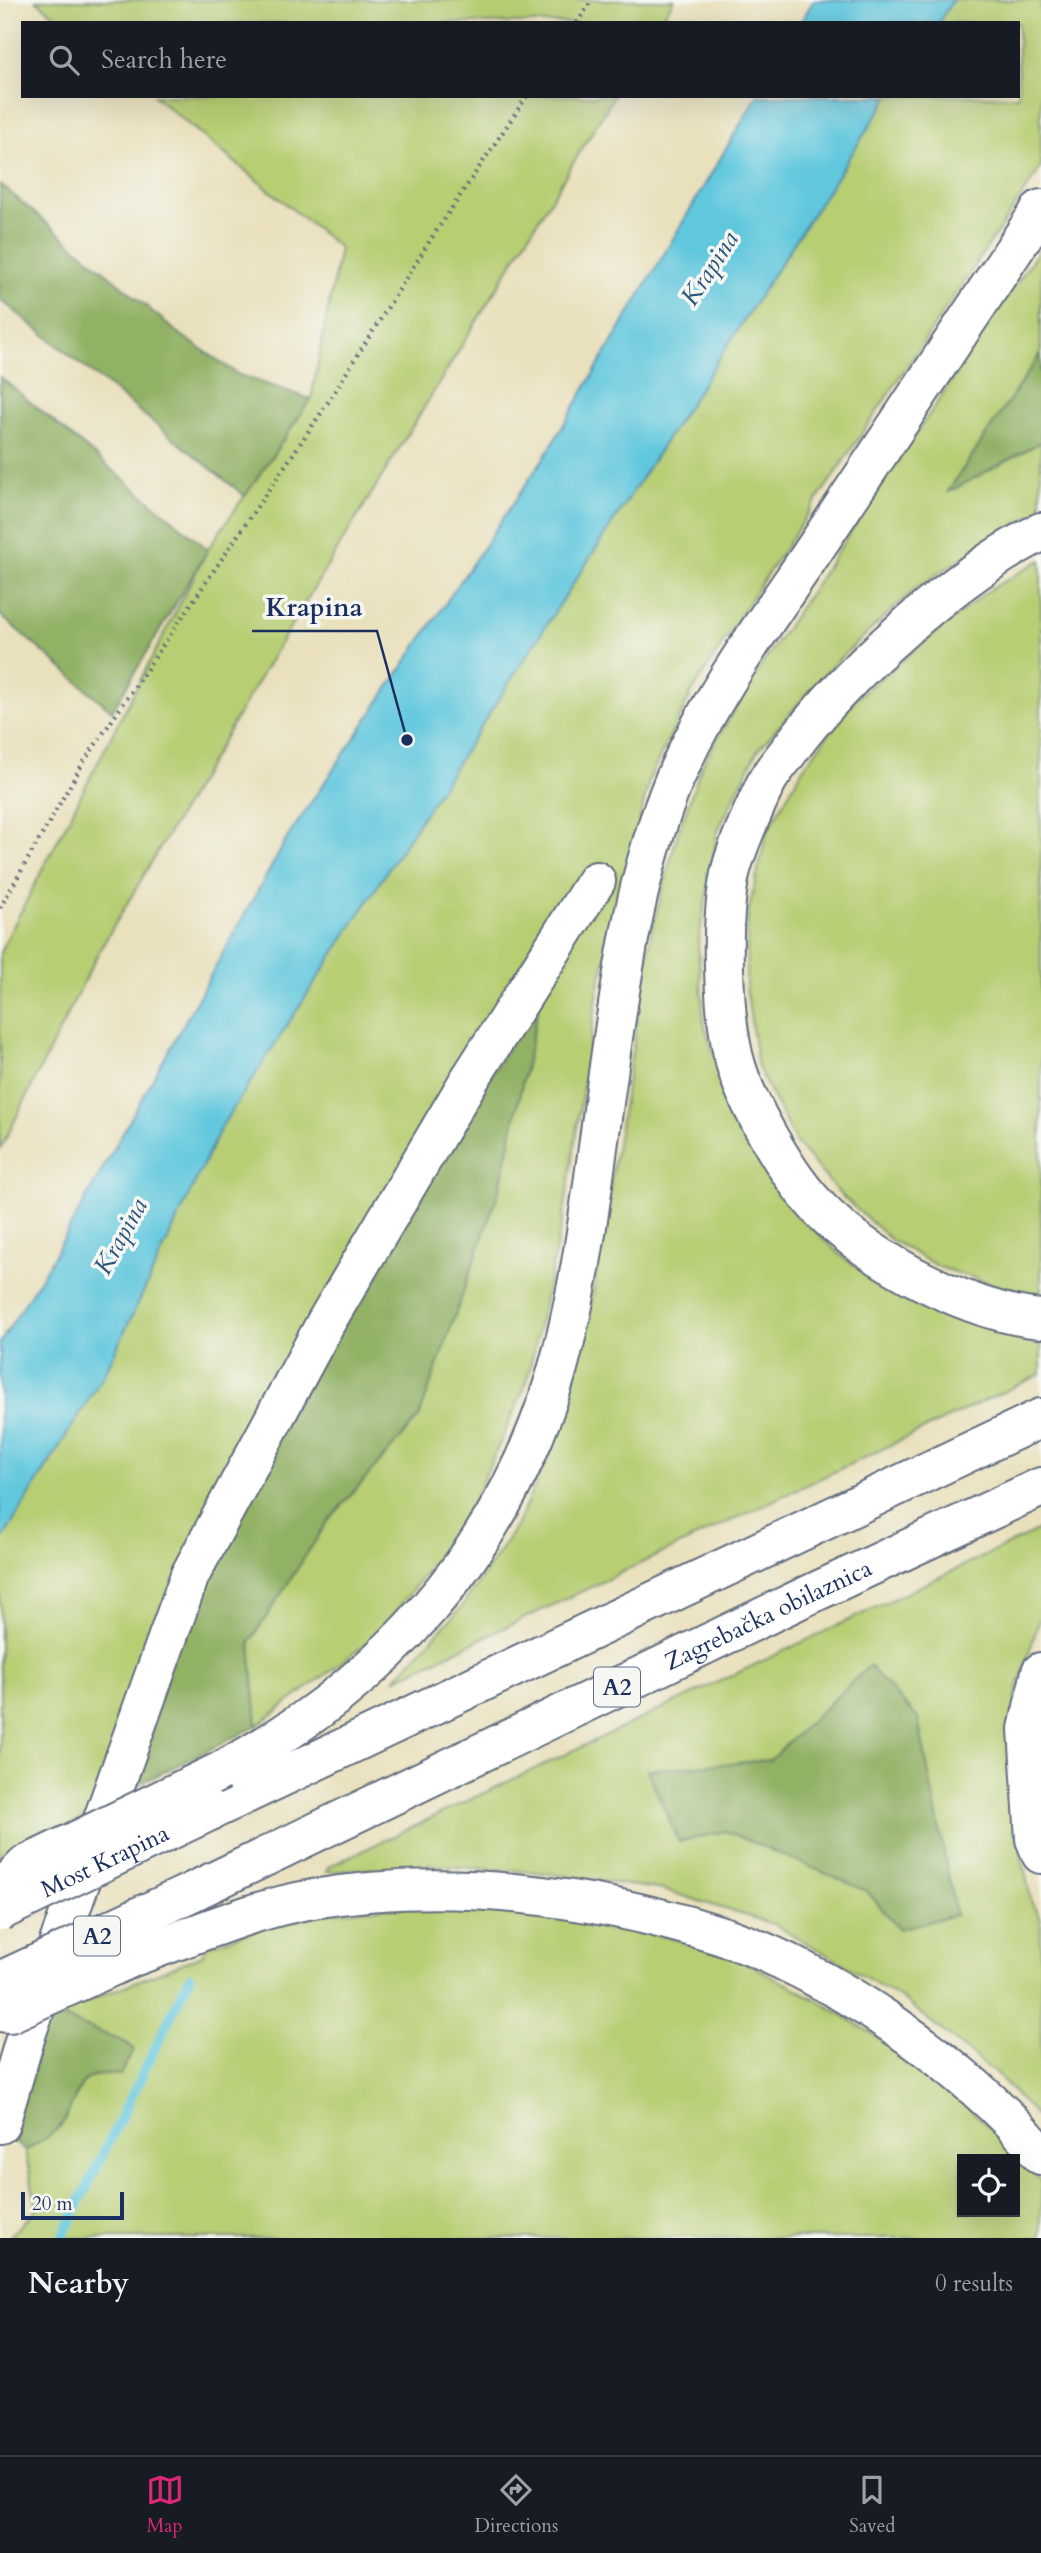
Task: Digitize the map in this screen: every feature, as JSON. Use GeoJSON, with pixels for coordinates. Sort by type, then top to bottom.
{"type":"FeatureCollection","features":[{"type":"Feature","properties":{"kind":"main road"},"geometry":{"type":"LineString","coordinates":[[0,1891],[26,1865],[221,1772],[269,1745],[376,1665],[440,1594],[473,1552],[506,1497],[531,1445],[555,1376],[591,1194],[629,939],[650,851],[676,778],[724,685],[1041,209]]}},
{"type":"Feature","properties":{"kind":"main road"},"geometry":{"type":"LineString","coordinates":[[1041,532],[1021,542],[944,596],[815,715],[767,780],[730,873],[724,943],[726,1000],[737,1069],[766,1132],[809,1198],[874,1255],[938,1289],[1024,1317],[1041,1319]]}},
{"type":"Feature","properties":{"kind":"main road"},"geometry":{"type":"LineString","coordinates":[[0,2124],[27,2032],[190,1574],[326,1322],[468,1082],[596,881]]}},
{"type":"Feature","properties":{"kind":"main road","name":"Most Krapina"},"geometry":{"type":"LineString","coordinates":[[0,1911],[1041,1418]]}},
{"type":"Feature","properties":{"kind":"main road","name":"Zagrebačka obilaznica"},"geometry":{"type":"LineString","coordinates":[[0,1980],[194,1891],[800,1599],[1041,1487]]}},
{"type":"Feature","properties":{"kind":"main road"},"geometry":{"type":"LineString","coordinates":[[1041,1672],[1028,1729],[1033,1826],[1041,1854]]}},
{"type":"Feature","properties":{"kind":"main road"},"geometry":{"type":"LineString","coordinates":[[0,2012],[10,2013],[133,1957],[233,1920],[312,1899],[403,1889],[497,1892],[603,1905],[718,1934],[805,1972],[884,2019],[964,2077],[1041,2155]]}},
{"type":"Feature","properties":{"kind":"path"},"geometry":{"type":"LineString","coordinates":[[578,21],[592,0]]}},
{"type":"Feature","properties":{"kind":"path"},"geometry":{"type":"LineString","coordinates":[[0,908],[83,763],[323,410],[431,239],[526,98]]}},
{"type":"Feature","properties":{"kind":"green space"},"geometry":{"type":"Polygon","coordinates":[[[36,0],[674,0],[660,21],[62,21],[36,0]]]}},
{"type":"Feature","properties":{"kind":"green space"},"geometry":{"type":"Polygon","coordinates":[[[953,0],[1041,0],[1041,167],[756,591],[692,692],[650,777],[598,989],[565,1207],[527,1382],[462,1527],[375,1637],[257,1726],[250,1642],[328,1521],[419,1417],[500,1188],[542,989],[575,882],[554,909],[445,1097],[87,1817],[0,1859],[0,1543],[106,1371],[220,1129],[888,98],[1020,98],[1020,21],[939,21],[953,0]]]}},
{"type":"Feature","properties":{"kind":"green space"},"geometry":{"type":"Polygon","coordinates":[[[156,98],[613,98],[278,647],[98,953],[0,1150],[0,952],[208,549],[311,399],[340,248],[156,98]]]}},
{"type":"Feature","properties":{"kind":"green space"},"geometry":{"type":"Polygon","coordinates":[[[0,184],[177,332],[239,375],[311,399],[245,496],[0,299],[0,184]]]}},
{"type":"Feature","properties":{"kind":"green space"},"geometry":{"type":"Polygon","coordinates":[[[1041,247],[1041,353],[948,491],[1041,442],[1041,509],[917,587],[835,663],[757,751],[718,830],[698,944],[704,1023],[737,1126],[790,1207],[845,1259],[909,1301],[1041,1343],[1041,1374],[394,1680],[461,1608],[517,1525],[559,1432],[586,1334],[652,930],[676,839],[702,765],[753,678],[1041,247]]]}},
{"type":"Feature","properties":{"kind":"green space"},"geometry":{"type":"Polygon","coordinates":[[[1041,353],[1041,442],[947,493],[1041,353]]]}},
{"type":"Feature","properties":{"kind":"green space"},"geometry":{"type":"Polygon","coordinates":[[[0,377],[208,549],[112,711],[0,615],[0,377]]]}},
{"type":"Feature","properties":{"kind":"green space"},"geometry":{"type":"Polygon","coordinates":[[[1041,560],[1041,1297],[1034,1297],[939,1267],[890,1239],[840,1194],[796,1143],[758,1068],[746,986],[748,914],[767,831],[804,767],[855,699],[986,592],[1041,560]]]}},
{"type":"Feature","properties":{"kind":"green space"},"geometry":{"type":"Polygon","coordinates":[[[542,989],[500,1188],[419,1417],[328,1521],[250,1642],[257,1726],[117,1795],[224,1525],[542,989]]]}},
{"type":"Feature","properties":{"kind":"green space"},"geometry":{"type":"Polygon","coordinates":[[[1041,1529],[1041,1615],[1017,1690],[1013,1815],[1032,1904],[1041,1919],[1041,2121],[999,2076],[901,1998],[776,1925],[664,1890],[538,1872],[427,1865],[326,1872],[328,1867],[1041,1529]]]}},
{"type":"Feature","properties":{"kind":"green space"},"geometry":{"type":"Polygon","coordinates":[[[869,1666],[918,1718],[956,1915],[899,1929],[867,1891],[726,1831],[679,1842],[647,1770],[770,1760],[869,1666]]]}},
{"type":"Feature","properties":{"kind":"green space"},"geometry":{"type":"Polygon","coordinates":[[[406,1906],[529,1914],[651,1933],[691,1943],[745,1962],[823,2004],[891,2047],[923,2070],[984,2122],[1016,2154],[957,2154],[957,2217],[1020,2217],[1020,2158],[1041,2181],[1041,2238],[8,2238],[37,2209],[25,2151],[60,2127],[84,2081],[100,2072],[68,2018],[55,2014],[203,1955],[204,1947],[274,1924],[327,1913],[406,1906]]]}},
{"type":"Feature","properties":{"kind":"green space"},"geometry":{"type":"Polygon","coordinates":[[[55,2014],[127,2043],[134,2049],[120,2075],[105,2074],[87,2080],[81,2086],[58,2129],[25,2151],[7,2136],[40,2021],[55,2014]]]}},
{"type":"Feature","properties":{"kind":"water"},"geometry":{"type":"Polygon","coordinates":[[[814,0],[953,0],[939,21],[801,21],[814,0]]]}},
{"type":"Feature","properties":{"kind":"water"},"geometry":{"type":"Polygon","coordinates":[[[756,98],[888,98],[220,1129],[106,1371],[0,1543],[0,1343],[50,1263],[289,835],[547,453],[756,98]]]}},
{"type":"Feature","properties":{"kind":"waterway"},"geometry":{"type":"LineString","coordinates":[[62,2238],[190,1977]]}},
{"type":"Feature","properties":{"kind":"place","name":"Krapina"},"geometry":{"type":"Point","coordinates":[407,740]}}]}
